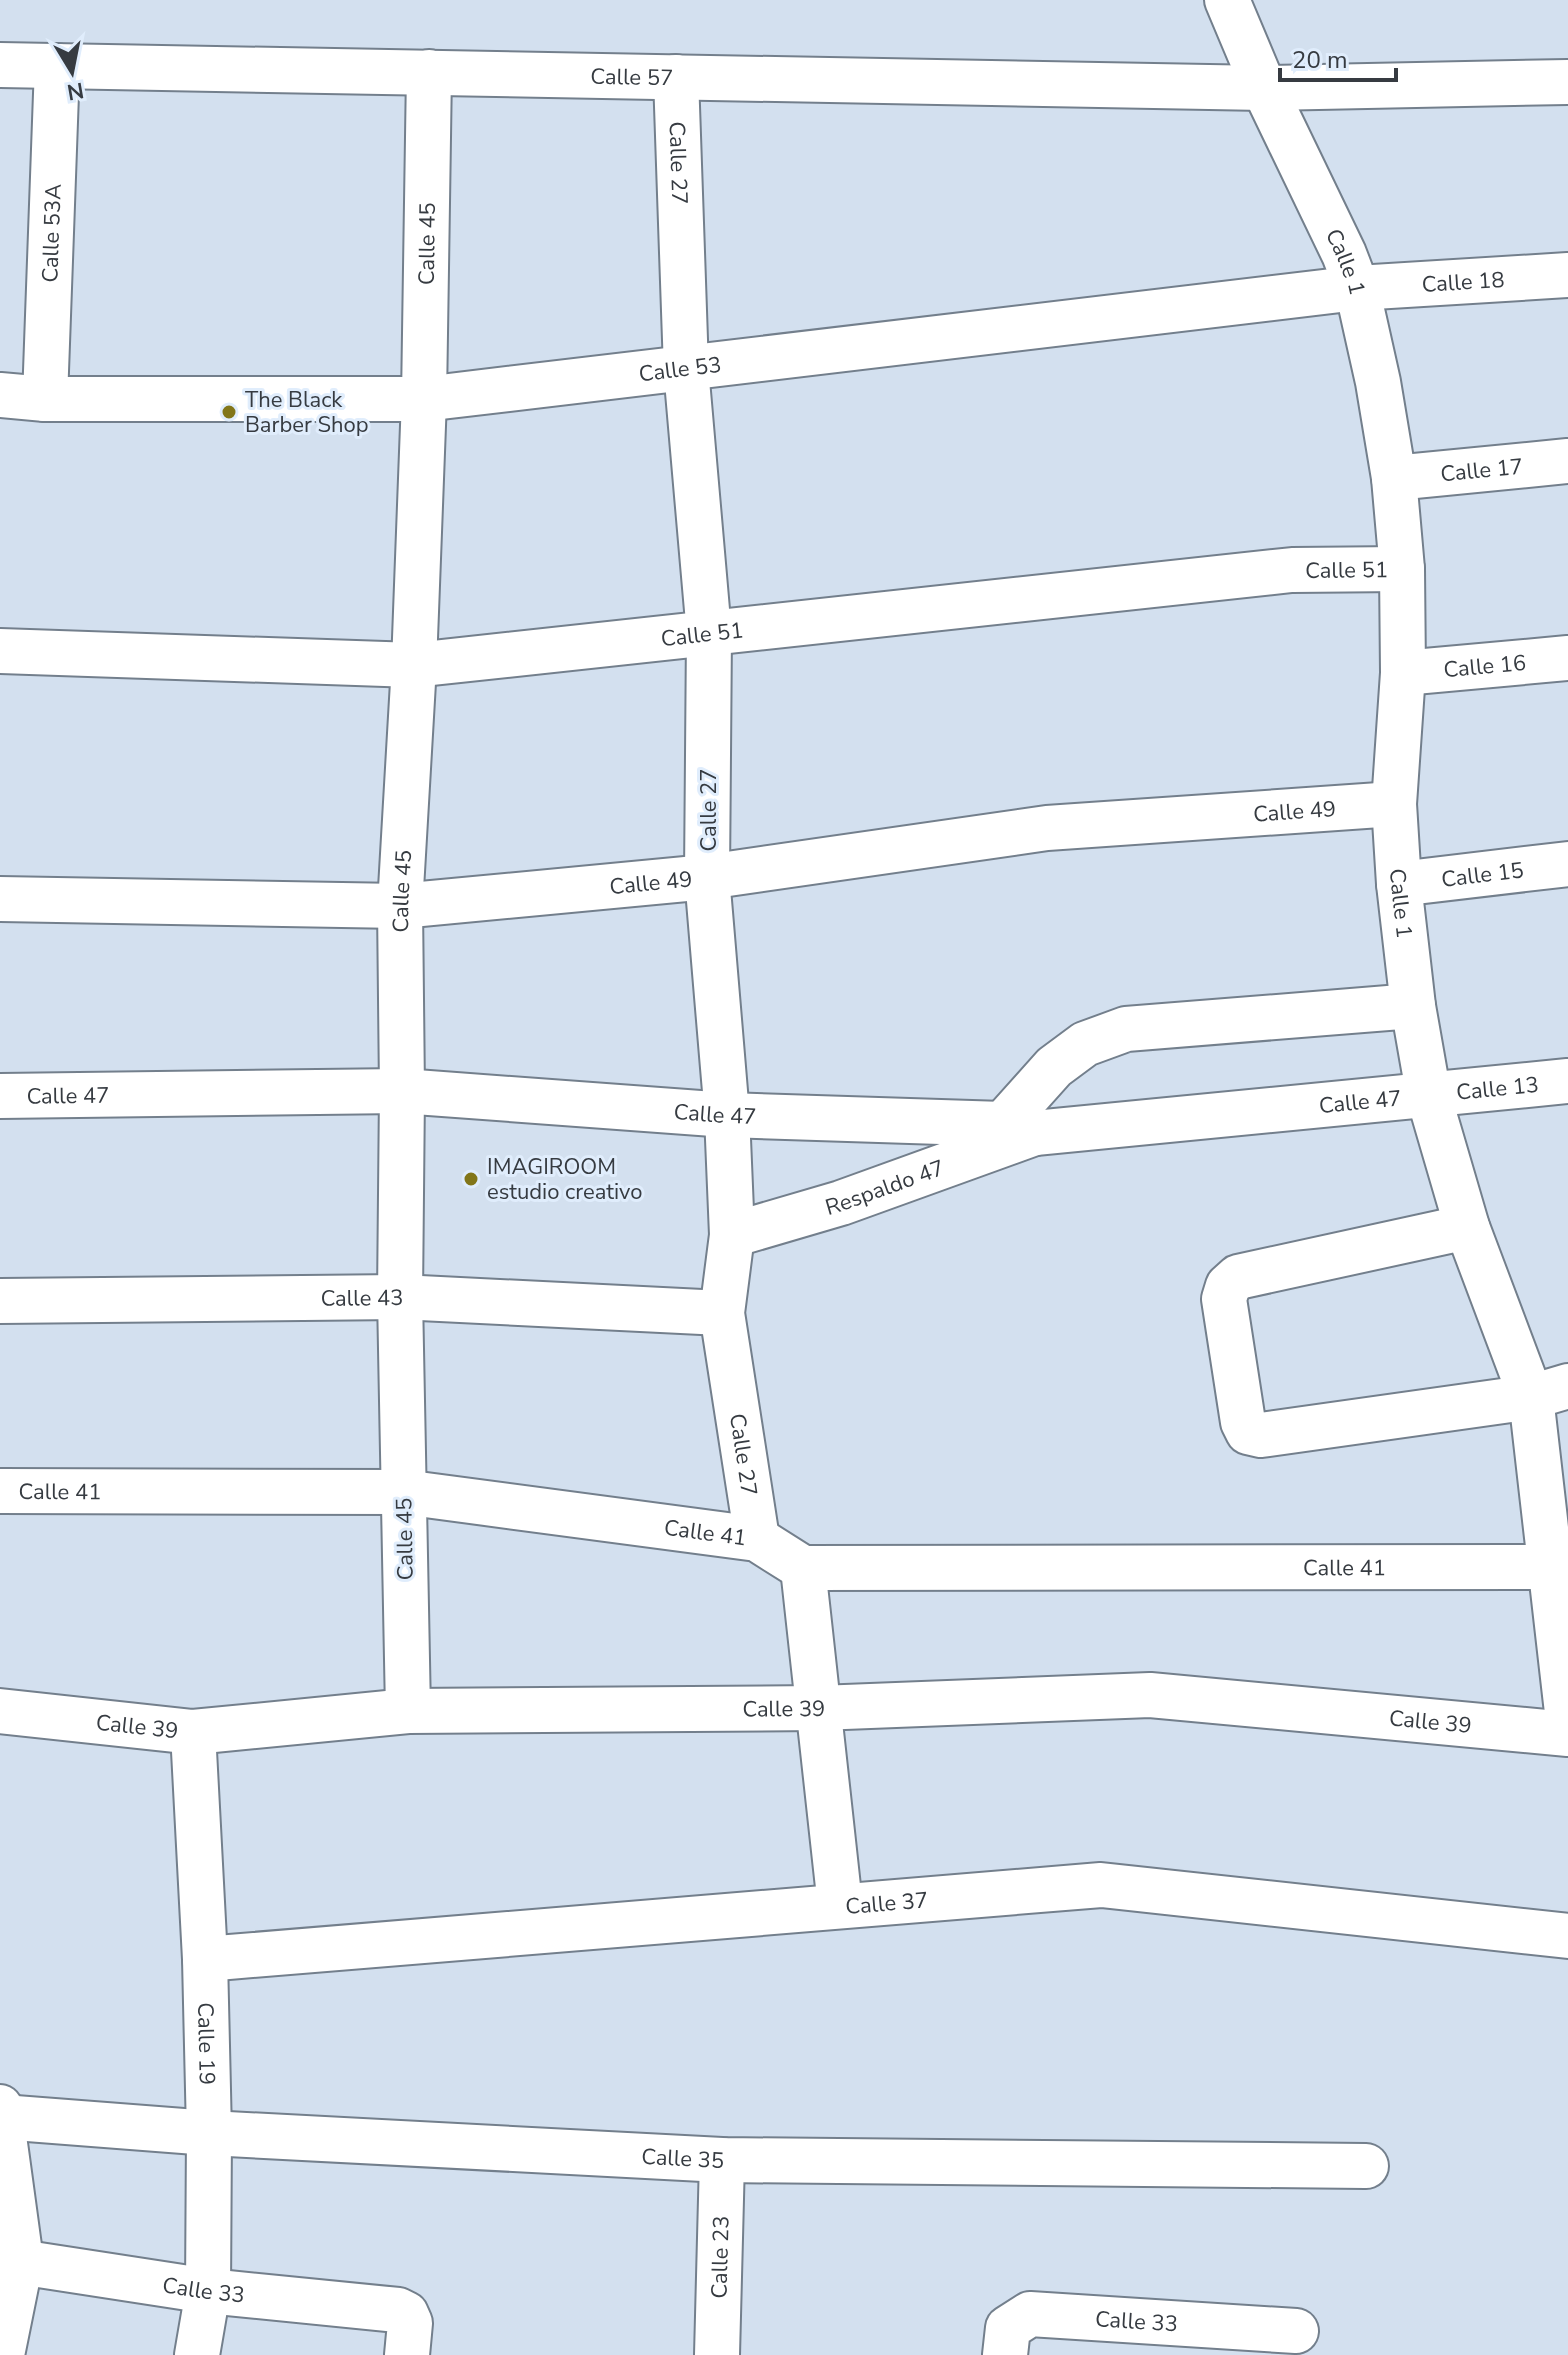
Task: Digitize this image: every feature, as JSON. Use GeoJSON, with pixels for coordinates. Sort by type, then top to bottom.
{"type":"FeatureCollection","features":[{"type":"Feature","properties":{"kind":"street","name":"Calle 1"},"geometry":{"type":"LineString","coordinates":[[1227,0],[1264,88],[1344,254],[1357,288],[1378,382],[1394,478],[1402,569],[1403,673],[1394,804],[1399,884],[1413,1006],[1429,1097],[1467,1227],[1550,1391],[1550,1567],[1568,1721]]}},
{"type":"Feature","properties":{"kind":"street","name":"Calle 57"},"geometry":{"type":"LineString","coordinates":[[0,65],[1264,88],[1568,82]]}},
{"type":"Feature","properties":{"kind":"street","name":"Calle 53A"},"geometry":{"type":"LineString","coordinates":[[45,399],[57,66]]}},
{"type":"Feature","properties":{"kind":"street","name":"Calle 45"},"geometry":{"type":"LineString","coordinates":[[408,1711],[400,1297],[400,906],[414,665],[424,399],[429,72]]}},
{"type":"Feature","properties":{"kind":"street","name":"Calle 27"},"geometry":{"type":"LineString","coordinates":[[676,77],[686,369],[709,633],[707,877],[727,1115],[732,1235],[722,1313],[757,1539]]}},
{"type":"Feature","properties":{"kind":"street","name":"Calle 18"},"geometry":{"type":"LineString","coordinates":[[1357,288],[1568,275]]}},
{"type":"Feature","properties":{"kind":"street","name":"Calle 53"},"geometry":{"type":"LineString","coordinates":[[0,395],[45,399],[424,399],[1357,288]]}},
{"type":"Feature","properties":{"kind":"street","name":"Calle 17"},"geometry":{"type":"LineString","coordinates":[[1394,478],[1568,461]]}},
{"type":"Feature","properties":{"kind":"street","name":"Calle 51"},"geometry":{"type":"LineString","coordinates":[[0,651],[414,665],[1292,570],[1402,569]]}},
{"type":"Feature","properties":{"kind":"street","name":"Calle 16"},"geometry":{"type":"LineString","coordinates":[[1403,673],[1568,658]]}},
{"type":"Feature","properties":{"kind":"street","name":"Calle 49"},"geometry":{"type":"LineString","coordinates":[[0,899],[400,906],[707,877],[1047,828],[1394,804]]}},
{"type":"Feature","properties":{"kind":"street","name":"Calle 15"},"geometry":{"type":"LineString","coordinates":[[1399,884],[1568,864]]}},
{"type":"Feature","properties":{"kind":"street"},"geometry":{"type":"LineString","coordinates":[[1019,1128],[1054,1067],[1085,1044],[1126,1029],[1413,1006]]}},
{"type":"Feature","properties":{"kind":"street","name":"Calle 13"},"geometry":{"type":"LineString","coordinates":[[1429,1097],[1568,1081]]}},
{"type":"Feature","properties":{"kind":"street","name":"Calle 47"},"geometry":{"type":"LineString","coordinates":[[0,1096],[402,1091],[727,1115],[1019,1128],[1429,1097]]}},
{"type":"Feature","properties":{"kind":"street","name":"Respaldo 47"},"geometry":{"type":"LineString","coordinates":[[732,1235],[841,1203],[1019,1128]]}},
{"type":"Feature","properties":{"kind":"street"},"geometry":{"type":"LineString","coordinates":[[1467,1227],[1238,1277],[1228,1286],[1224,1299],[1243,1422],[1248,1432],[1261,1435],[1550,1391]]}},
{"type":"Feature","properties":{"kind":"street","name":"Calle 43"},"geometry":{"type":"LineString","coordinates":[[0,1301],[400,1297],[722,1313]]}},
{"type":"Feature","properties":{"kind":"street","name":"Calle 41"},"geometry":{"type":"LineString","coordinates":[[0,1491],[403,1492],[757,1539],[803,1568],[1550,1567]]}},
{"type":"Feature","properties":{"kind":"street"},"geometry":{"type":"LineString","coordinates":[[803,1568],[840,1905]]}},
{"type":"Feature","properties":{"kind":"street","name":"Calle 39"},"geometry":{"type":"LineString","coordinates":[[0,1711],[193,1732],[408,1711],[819,1708],[1150,1695],[1568,1734]]}},
{"type":"Feature","properties":{"kind":"street","name":"Calle 19"},"geometry":{"type":"LineString","coordinates":[[193,1732],[205,1959],[209,2133],[208,2291],[197,2355]]}},
{"type":"Feature","properties":{"kind":"street","name":"Calle 37"},"geometry":{"type":"LineString","coordinates":[[205,1959],[1101,1885],[1568,1936]]}},
{"type":"Feature","properties":{"kind":"street"},"geometry":{"type":"LineString","coordinates":[[1,2112],[10,2260],[2,2355]]}},
{"type":"Feature","properties":{"kind":"street","name":"Calle 35"},"geometry":{"type":"LineString","coordinates":[[1,2112],[209,2133],[722,2160],[1366,2166]]}},
{"type":"Feature","properties":{"kind":"street","name":"Calle 23"},"geometry":{"type":"LineString","coordinates":[[717,2355],[722,2160]]}},
{"type":"Feature","properties":{"kind":"street","name":"Calle 33"},"geometry":{"type":"LineString","coordinates":[[10,2260],[208,2291],[398,2310],[406,2334]]}},
{"type":"Feature","properties":{"kind":"street","name":"Calle 33"},"geometry":{"type":"LineString","coordinates":[[1005,2355],[1008,2328],[1030,2314],[1296,2331]]}},
{"type":"Feature","properties":{"kind":"place","name":"The Black Barber Shop"},"geometry":{"type":"Point","coordinates":[229,412]}},
{"type":"Feature","properties":{"kind":"place","name":"IMAGIROOM estudio creativo"},"geometry":{"type":"Point","coordinates":[471,1179]}}]}
